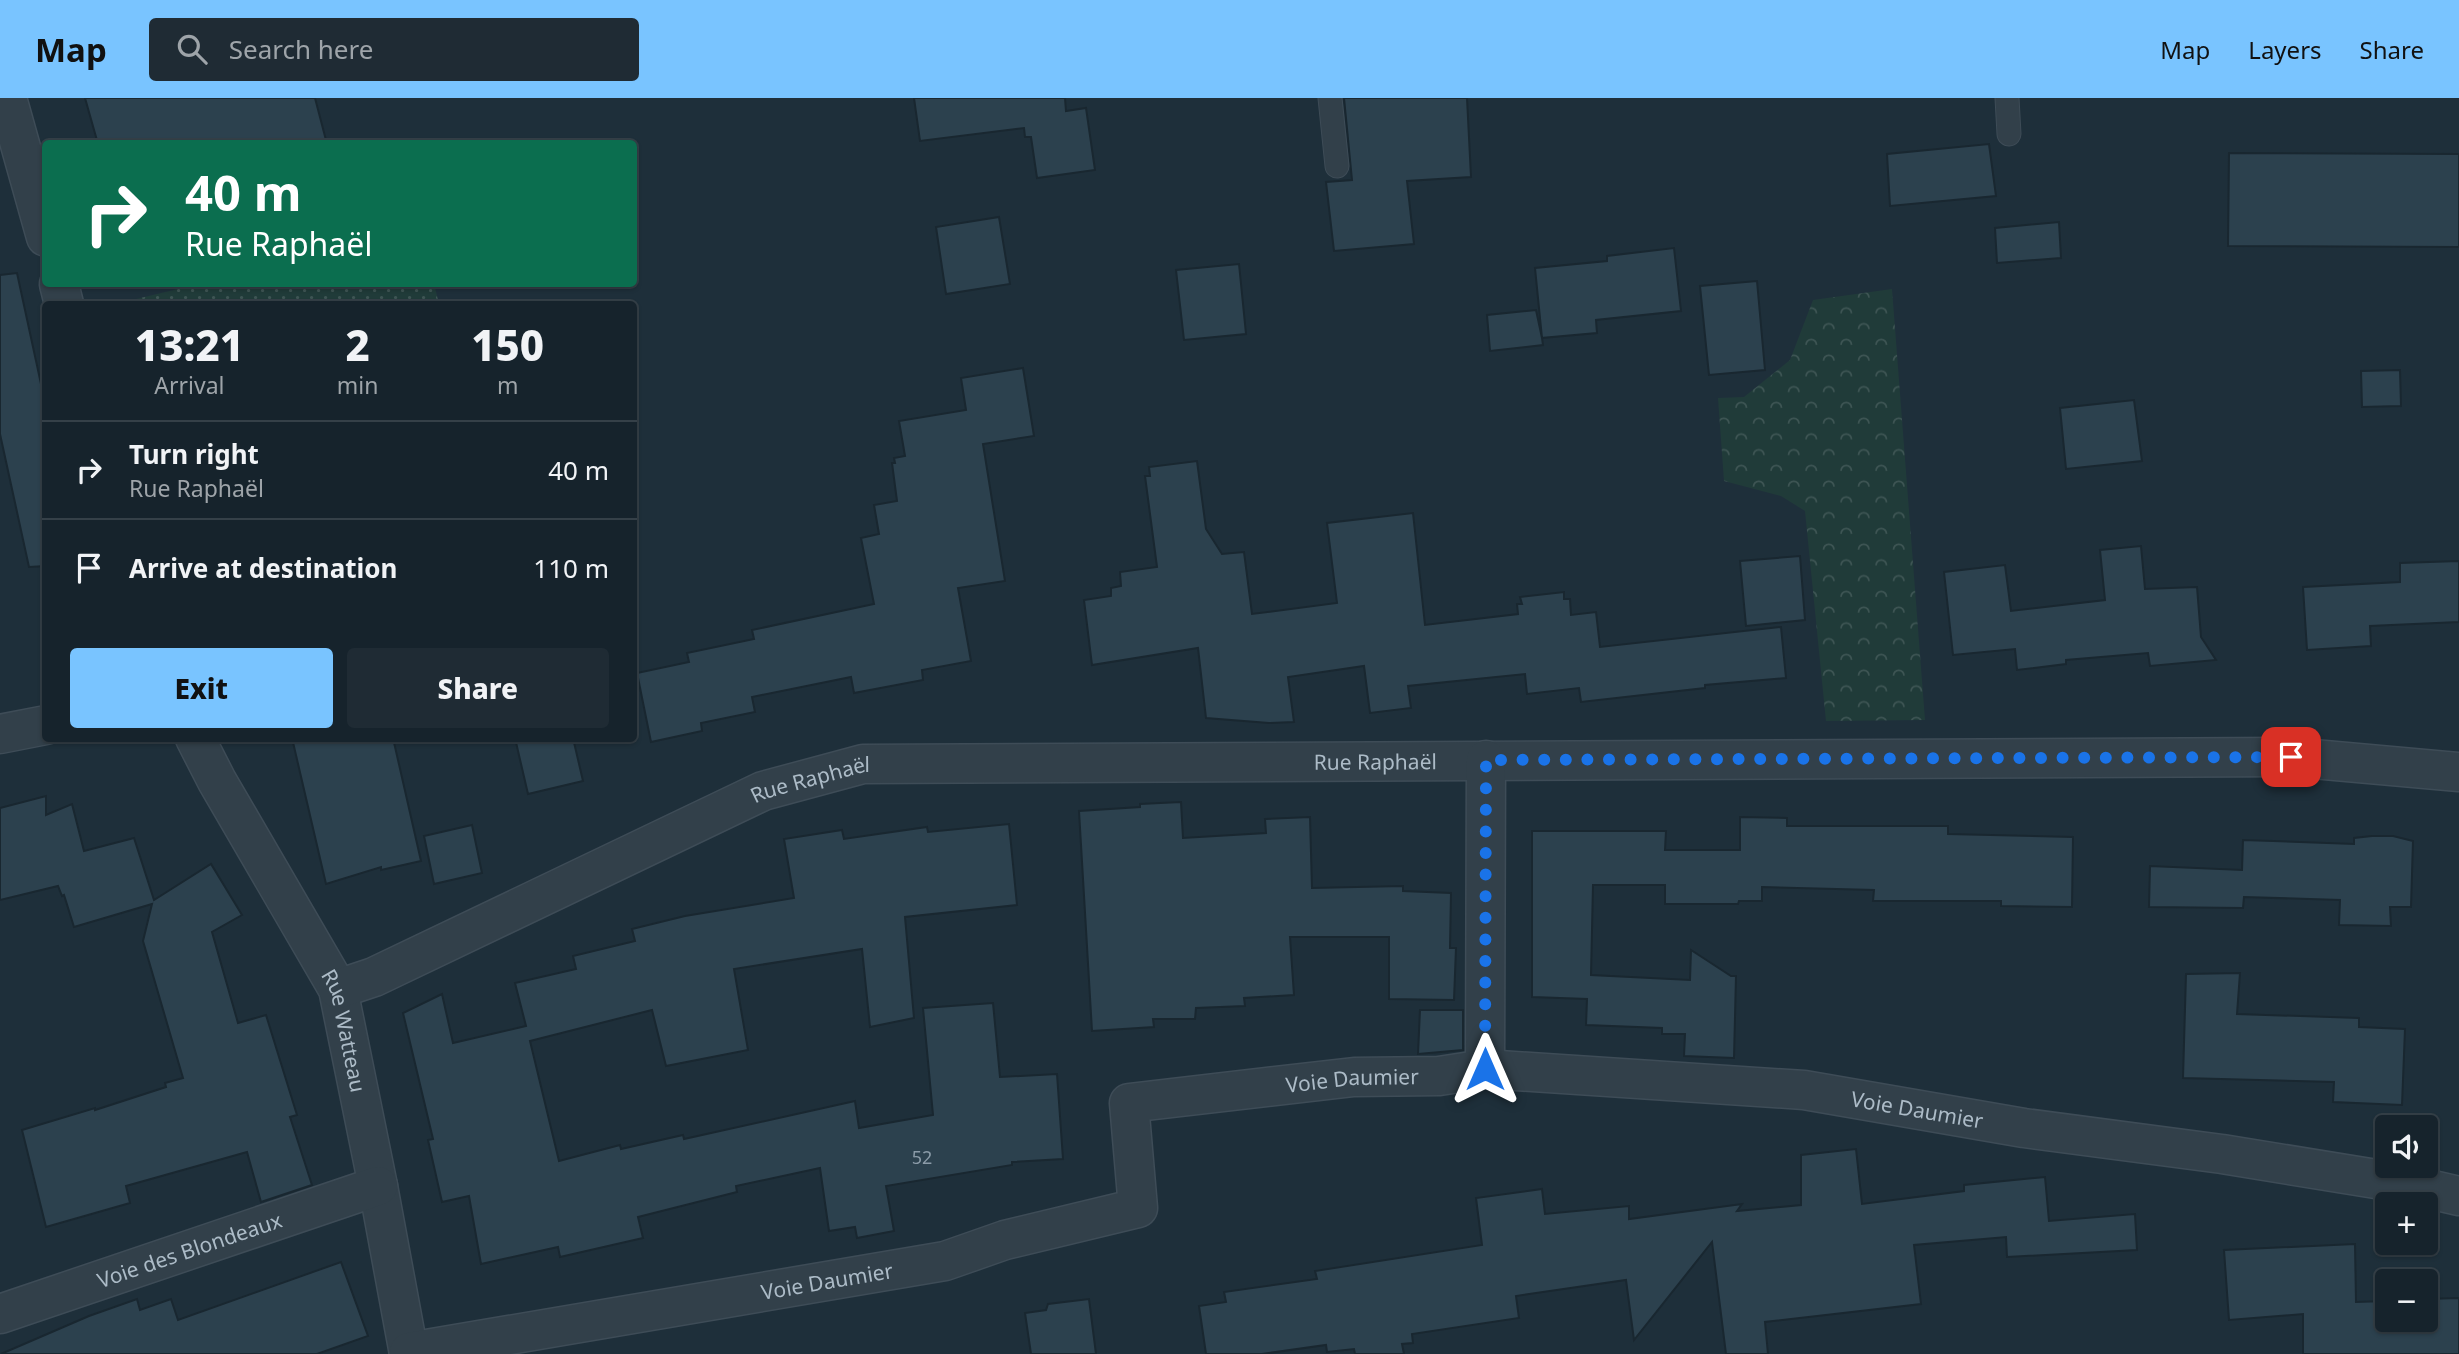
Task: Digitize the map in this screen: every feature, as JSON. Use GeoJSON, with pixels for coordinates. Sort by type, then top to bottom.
{"type":"FeatureCollection","features":[{"type":"Feature","properties":{"kind":"street"},"geometry":{"type":"LineString","coordinates":[[7,98],[42,223]]}},
{"type":"Feature","properties":{"kind":"street"},"geometry":{"type":"LineString","coordinates":[[0,734],[42,726]]}},
{"type":"Feature","properties":{"kind":"street","name":"Rue Watteau"},"geometry":{"type":"LineString","coordinates":[[197,742],[338,989],[379,1186],[409,1353]]}},
{"type":"Feature","properties":{"kind":"street","name":"Rue Raphaël"},"geometry":{"type":"LineString","coordinates":[[338,989],[374,977],[763,791],[863,764],[2291,757],[2459,772]]}},
{"type":"Feature","properties":{"kind":"street"},"geometry":{"type":"LineString","coordinates":[[1485,1069],[1486,760]]}},
{"type":"Feature","properties":{"kind":"street","name":"Voie Daumier"},"geometry":{"type":"LineString","coordinates":[[409,1353],[945,1261],[1005,1240],[1138,1208],[1129,1103],[1354,1077],[1439,1076],[1485,1069],[1804,1090],[2024,1128],[2222,1154],[2407,1184],[2459,1196]]}},
{"type":"Feature","properties":{"kind":"street","name":"Voie des Blondeaux"},"geometry":{"type":"LineString","coordinates":[[0,1314],[379,1186]]}},
{"type":"Feature","properties":{"kind":"lane"},"geometry":{"type":"LineString","coordinates":[[1330,98],[1337,166]]}},
{"type":"Feature","properties":{"kind":"lane"},"geometry":{"type":"LineString","coordinates":[[2007,98],[2009,134]]}},
{"type":"Feature","properties":{"kind":"green space"},"geometry":{"type":"Polygon","coordinates":[[[186,287],[435,287],[438,301],[128,301],[186,287]]]}},
{"type":"Feature","properties":{"kind":"green space"},"geometry":{"type":"Polygon","coordinates":[[[1892,289],[1925,720],[1826,721],[1805,511],[1781,496],[1724,481],[1718,398],[1744,397],[1790,360],[1813,300],[1892,289]]]}},
{"type":"Feature","properties":{"kind":"building"},"geometry":{"type":"Polygon","coordinates":[[[85,98],[315,98],[326,140],[97,140],[85,98]]]}},
{"type":"Feature","properties":{"kind":"building"},"geometry":{"type":"Polygon","coordinates":[[[914,98],[1065,98],[1066,111],[1086,108],[1095,170],[1037,178],[1031,137],[1025,137],[1024,128],[920,141],[914,98]]]}},
{"type":"Feature","properties":{"kind":"building"},"geometry":{"type":"Polygon","coordinates":[[[1344,98],[1467,98],[1471,177],[1407,181],[1414,244],[1334,251],[1326,182],[1352,180],[1344,98]]]}},
{"type":"Feature","properties":{"kind":"building"},"geometry":{"type":"Polygon","coordinates":[[[1989,144],[1996,196],[1890,206],[1887,154],[1989,144]]]}},
{"type":"Feature","properties":{"kind":"building"},"geometry":{"type":"Polygon","coordinates":[[[2229,153],[2459,154],[2459,247],[2228,246],[2229,153]]]}},
{"type":"Feature","properties":{"kind":"building"},"geometry":{"type":"Polygon","coordinates":[[[999,217],[1010,284],[946,294],[936,227],[999,217]]]}},
{"type":"Feature","properties":{"kind":"building"},"geometry":{"type":"Polygon","coordinates":[[[2059,222],[2061,258],[1997,263],[1995,228],[2059,222]]]}},
{"type":"Feature","properties":{"kind":"building"},"geometry":{"type":"Polygon","coordinates":[[[1674,248],[1681,311],[1596,320],[1597,333],[1542,338],[1535,268],[1607,261],[1607,256],[1674,248]]]}},
{"type":"Feature","properties":{"kind":"building"},"geometry":{"type":"Polygon","coordinates":[[[1239,264],[1246,334],[1184,340],[1176,270],[1239,264]]]}},
{"type":"Feature","properties":{"kind":"building"},"geometry":{"type":"Polygon","coordinates":[[[17,273],[42,389],[42,566],[29,567],[0,434],[0,275],[17,273]]]}},
{"type":"Feature","properties":{"kind":"building"},"geometry":{"type":"Polygon","coordinates":[[[1757,281],[1765,370],[1709,375],[1700,286],[1757,281]]]}},
{"type":"Feature","properties":{"kind":"building"},"geometry":{"type":"Polygon","coordinates":[[[1536,310],[1543,345],[1490,351],[1487,315],[1536,310]]]}},
{"type":"Feature","properties":{"kind":"building"},"geometry":{"type":"Polygon","coordinates":[[[1023,368],[1034,436],[983,444],[1005,581],[958,588],[971,661],[922,670],[923,680],[854,693],[851,677],[752,697],[755,712],[701,723],[702,731],[651,742],[637,673],[689,662],[687,653],[754,639],[752,630],[874,604],[861,538],[879,534],[874,505],[897,501],[892,463],[895,463],[894,458],[905,456],[899,421],[966,410],[961,378],[1023,368]]]}},
{"type":"Feature","properties":{"kind":"building"},"geometry":{"type":"Polygon","coordinates":[[[2400,370],[2401,406],[2362,407],[2361,371],[2400,370]]]}},
{"type":"Feature","properties":{"kind":"building"},"geometry":{"type":"Polygon","coordinates":[[[2134,400],[2142,461],[2066,469],[2060,408],[2134,400]]]}},
{"type":"Feature","properties":{"kind":"building"},"geometry":{"type":"Polygon","coordinates":[[[1197,461],[1206,529],[1222,554],[1244,552],[1252,614],[1337,603],[1327,523],[1413,513],[1425,625],[1518,614],[1517,604],[1522,604],[1520,597],[1564,592],[1564,599],[1570,599],[1571,615],[1596,612],[1600,647],[1781,627],[1786,678],[1705,685],[1705,688],[1581,702],[1579,688],[1527,694],[1525,674],[1408,686],[1411,708],[1370,713],[1364,666],[1288,677],[1294,722],[1269,723],[1206,718],[1198,648],[1092,665],[1084,600],[1111,596],[1111,588],[1121,586],[1120,572],[1157,567],[1145,476],[1150,476],[1149,467],[1197,461]]]}},
{"type":"Feature","properties":{"kind":"building"},"geometry":{"type":"Polygon","coordinates":[[[2141,546],[2145,589],[2197,587],[2201,637],[2216,660],[2150,666],[2148,653],[2066,660],[2066,664],[2017,670],[2015,649],[1953,655],[1944,572],[2005,565],[2011,611],[2105,600],[2100,550],[2141,546]]]}},
{"type":"Feature","properties":{"kind":"building"},"geometry":{"type":"Polygon","coordinates":[[[1800,556],[1805,620],[1746,626],[1740,561],[1800,556]]]}},
{"type":"Feature","properties":{"kind":"building"},"geometry":{"type":"Polygon","coordinates":[[[2459,561],[2459,622],[2370,626],[2371,646],[2307,650],[2303,587],[2400,582],[2400,563],[2459,561]]]}},
{"type":"Feature","properties":{"kind":"building"},"geometry":{"type":"Polygon","coordinates":[[[293,742],[394,742],[421,861],[381,870],[381,867],[326,884],[293,742]]]}},
{"type":"Feature","properties":{"kind":"building"},"geometry":{"type":"Polygon","coordinates":[[[516,742],[574,742],[583,781],[528,794],[516,742]]]}},
{"type":"Feature","properties":{"kind":"building"},"geometry":{"type":"Polygon","coordinates":[[[46,796],[46,815],[72,804],[84,851],[134,838],[154,900],[211,864],[242,915],[212,932],[238,1023],[266,1015],[297,1115],[290,1117],[312,1185],[261,1202],[247,1152],[126,1186],[130,1203],[46,1227],[22,1130],[95,1110],[166,1087],[165,1083],[183,1078],[143,941],[152,904],[74,927],[64,895],[62,896],[58,886],[0,900],[0,808],[46,796]]]}},
{"type":"Feature","properties":{"kind":"building"},"geometry":{"type":"Polygon","coordinates":[[[1181,802],[1183,838],[1266,833],[1265,819],[1310,817],[1312,888],[1403,886],[1403,891],[1451,893],[1450,948],[1456,948],[1454,1000],[1389,999],[1389,937],[1290,937],[1294,995],[1244,998],[1245,1006],[1196,1008],[1195,1019],[1153,1019],[1154,1027],[1092,1031],[1079,811],[1181,802]]]}},
{"type":"Feature","properties":{"kind":"building"},"geometry":{"type":"Polygon","coordinates":[[[1740,817],[1787,818],[1787,826],[1948,826],[1948,834],[2073,837],[2072,907],[2001,906],[2001,901],[1873,901],[1874,890],[1762,887],[1762,901],[1739,901],[1738,904],[1665,904],[1665,885],[1593,885],[1591,975],[1690,980],[1691,950],[1731,976],[1736,976],[1734,1058],[1684,1056],[1685,1034],[1662,1034],[1662,1028],[1586,1025],[1587,999],[1532,997],[1532,831],[1666,831],[1665,850],[1740,850],[1740,817]]]}},
{"type":"Feature","properties":{"kind":"building"},"geometry":{"type":"Polygon","coordinates":[[[1009,824],[1017,905],[905,917],[914,1018],[870,1027],[862,949],[734,969],[748,1050],[666,1066],[652,1010],[530,1041],[559,1161],[620,1145],[621,1149],[683,1135],[684,1139],[855,1101],[859,1128],[933,1115],[923,1008],[993,1003],[1000,1077],[1057,1074],[1063,1159],[1012,1162],[1012,1165],[886,1186],[894,1231],[857,1238],[855,1227],[829,1231],[820,1168],[736,1186],[737,1192],[638,1217],[643,1238],[560,1257],[558,1247],[481,1264],[469,1196],[442,1202],[428,1140],[433,1139],[403,1013],[442,994],[453,1043],[526,1026],[515,983],[576,969],[573,956],[635,941],[632,929],[685,916],[794,898],[784,839],[842,830],[844,839],[927,827],[928,832],[1009,824]]]}},
{"type":"Feature","properties":{"kind":"building"},"geometry":{"type":"Polygon","coordinates":[[[472,825],[482,873],[434,884],[424,836],[472,825]]]}},
{"type":"Feature","properties":{"kind":"building"},"geometry":{"type":"Polygon","coordinates":[[[2393,836],[2413,841],[2411,907],[2390,907],[2391,926],[2339,925],[2340,900],[2244,897],[2243,908],[2149,907],[2150,866],[2242,870],[2243,840],[2354,844],[2354,838],[2393,836]]]}},
{"type":"Feature","properties":{"kind":"building"},"geometry":{"type":"Polygon","coordinates":[[[2240,973],[2237,1014],[2359,1018],[2359,1027],[2405,1029],[2402,1105],[2333,1102],[2334,1082],[2183,1078],[2186,974],[2240,973]]]}},
{"type":"Feature","properties":{"kind":"building"},"geometry":{"type":"Polygon","coordinates":[[[1420,1010],[1463,1010],[1463,1050],[1418,1054],[1420,1010]]]}},
{"type":"Feature","properties":{"kind":"building"},"geometry":{"type":"Polygon","coordinates":[[[1856,1149],[1862,1204],[1964,1191],[1964,1185],[2045,1177],[2049,1221],[2135,1214],[2137,1250],[2007,1257],[2006,1237],[1914,1245],[1921,1304],[1765,1322],[1768,1354],[1726,1354],[1712,1242],[1634,1340],[1626,1280],[1516,1296],[1519,1318],[1412,1334],[1413,1343],[1402,1344],[1404,1354],[1355,1354],[1354,1349],[1327,1352],[1326,1345],[1262,1354],[1206,1354],[1199,1306],[1226,1302],[1224,1292],[1317,1279],[1315,1271],[1482,1245],[1476,1198],[1542,1189],[1545,1214],[1629,1206],[1629,1219],[1742,1204],[1737,1211],[1801,1205],[1801,1155],[1856,1149]]]}},
{"type":"Feature","properties":{"kind":"building"},"geometry":{"type":"Polygon","coordinates":[[[2355,1244],[2356,1302],[2375,1301],[2375,1332],[2438,1332],[2438,1299],[2459,1298],[2459,1354],[2303,1354],[2303,1314],[2229,1320],[2224,1250],[2355,1244]]]}},
{"type":"Feature","properties":{"kind":"building"},"geometry":{"type":"Polygon","coordinates":[[[341,1262],[368,1336],[317,1354],[1,1354],[89,1316],[137,1299],[140,1310],[171,1299],[178,1320],[341,1262]]]}},
{"type":"Feature","properties":{"kind":"building"},"geometry":{"type":"Polygon","coordinates":[[[1089,1299],[1096,1354],[1031,1354],[1025,1313],[1046,1310],[1048,1304],[1089,1299]]]}},
{"type":"Feature","properties":{"kind":"route"},"geometry":{"type":"LineString","coordinates":[[1485,1069],[1486,760],[2291,757]]}}]}
